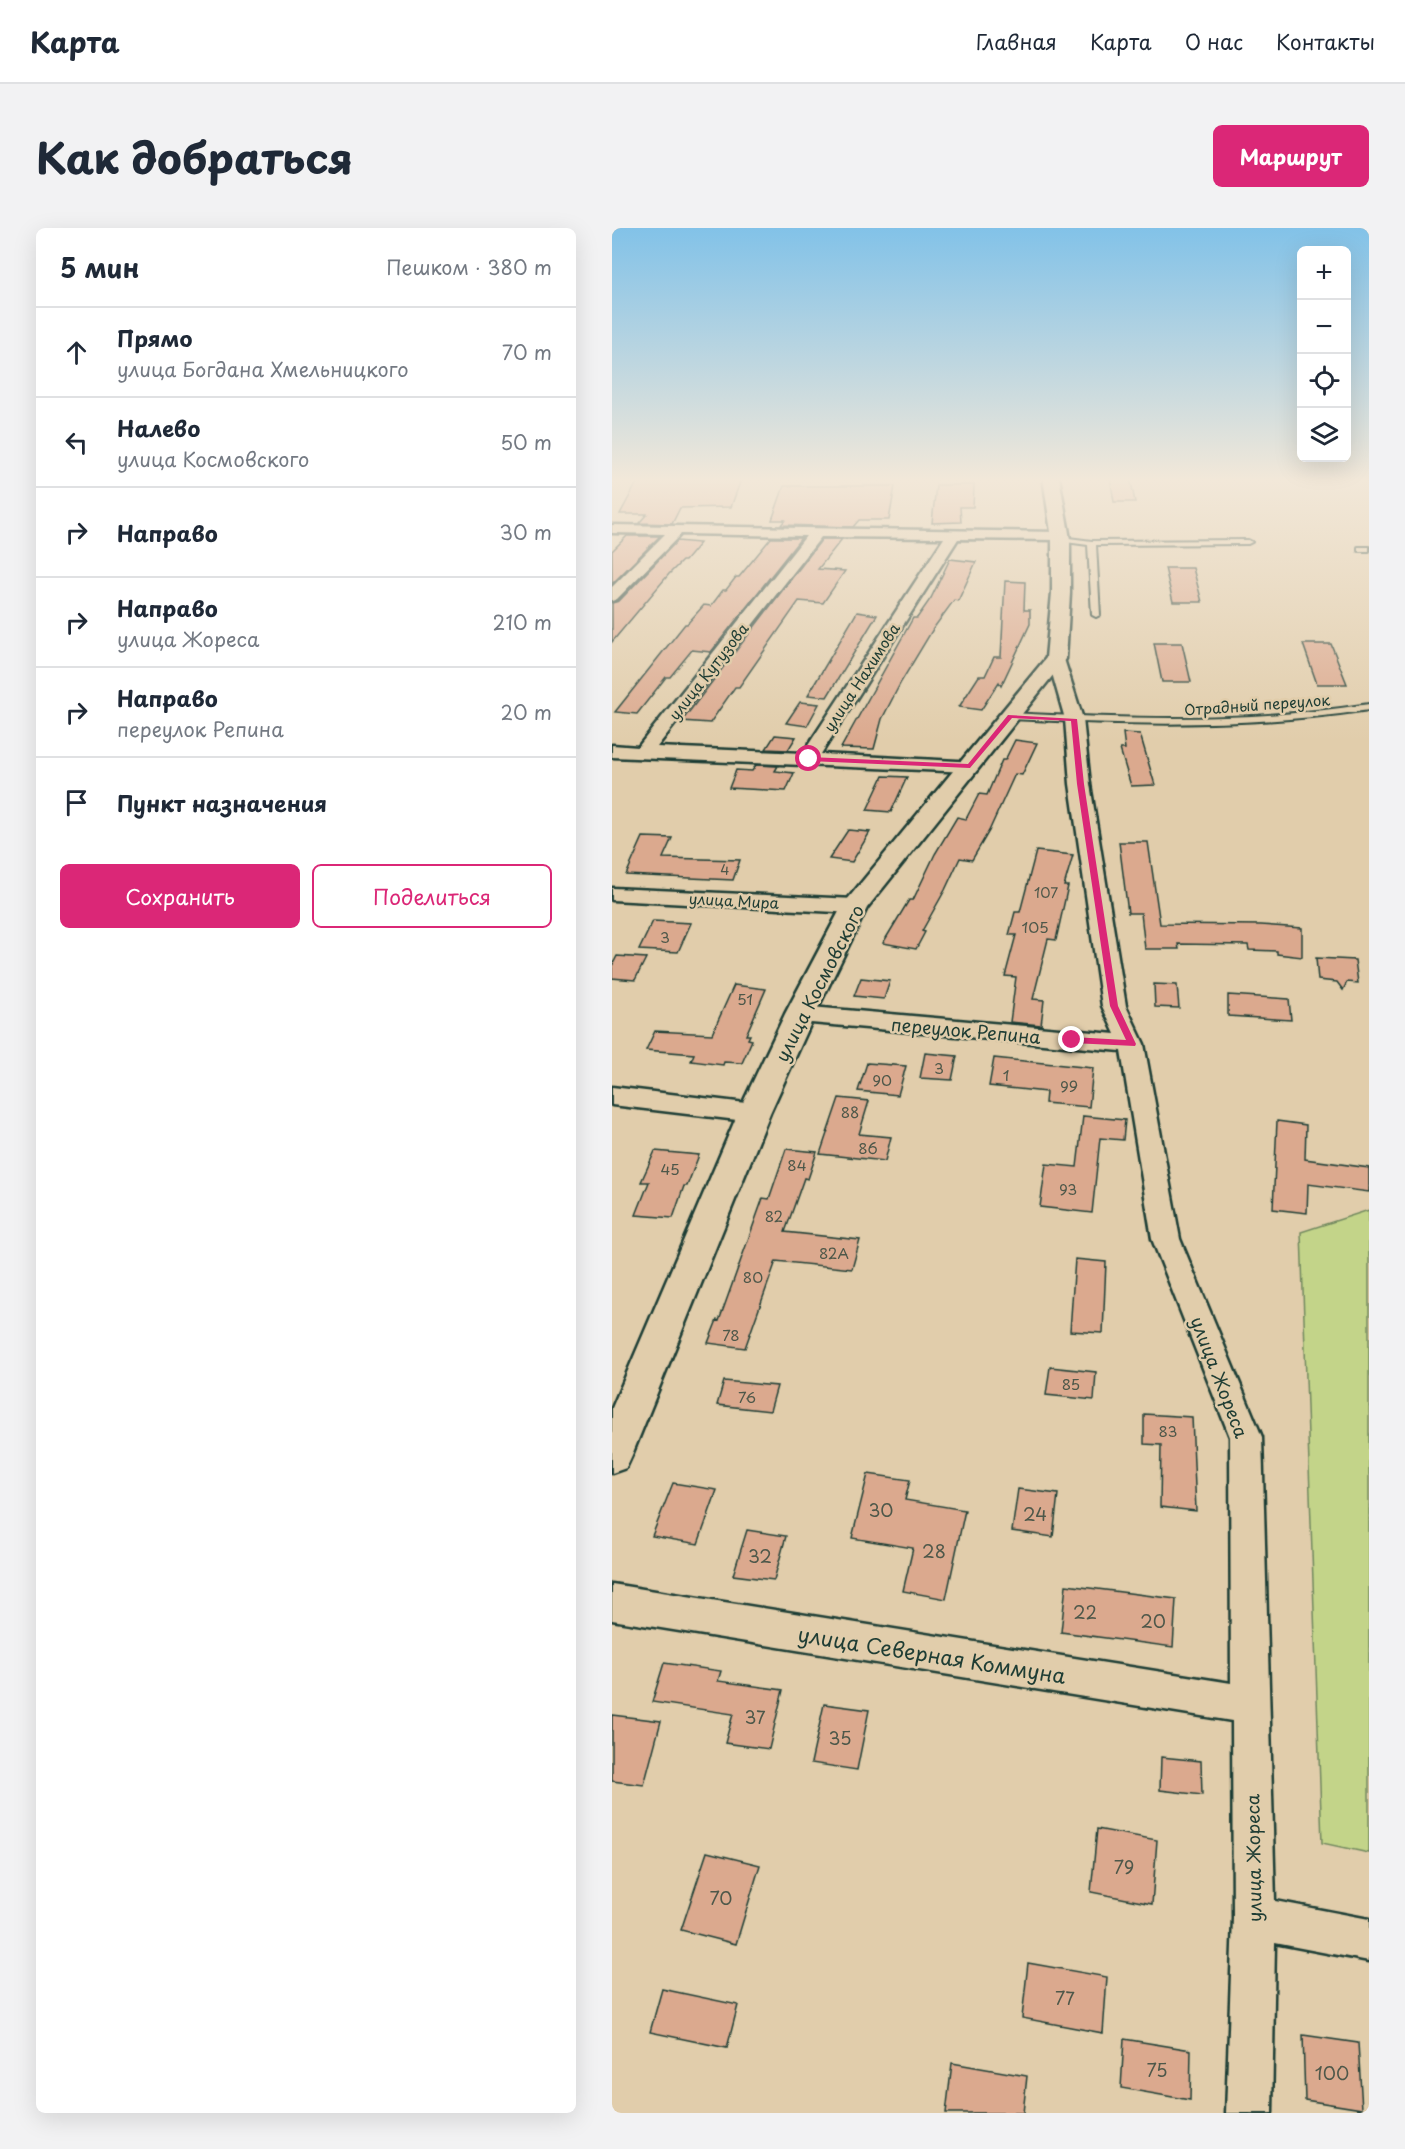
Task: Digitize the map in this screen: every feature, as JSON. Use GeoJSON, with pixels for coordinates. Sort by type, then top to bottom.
{"type":"FeatureCollection","features":[{"type":"Feature","properties":{"kind":"main road"},"geometry":{"type":"LineString","coordinates":[[1056,659],[1061,565]]}},
{"type":"Feature","properties":{"kind":"main road","name":"улица Космовского"},"geometry":{"type":"LineString","coordinates":[[612,1455],[754,1113],[800,1014],[855,906],[1056,659]]}},
{"type":"Feature","properties":{"kind":"street"},"geometry":{"type":"LineString","coordinates":[[612,596],[643,565]]}},
{"type":"Feature","properties":{"kind":"street","name":"улица Кутузова"},"geometry":{"type":"LineString","coordinates":[[643,753],[791,565]]}},
{"type":"Feature","properties":{"kind":"street","name":"улица Нахимова"},"geometry":{"type":"LineString","coordinates":[[809,759],[933,565]]}},
{"type":"Feature","properties":{"kind":"street","name":"улица Жореса"},"geometry":{"type":"LineString","coordinates":[[1056,659],[1074,719],[1080,784],[1114,1006],[1132,1044],[1166,1239],[1246,1437],[1254,1918],[1249,2113]]}},
{"type":"Feature","properties":{"kind":"street"},"geometry":{"type":"LineString","coordinates":[[612,751],[970,766]]}},
{"type":"Feature","properties":{"kind":"street","name":"улица Мира"},"geometry":{"type":"LineString","coordinates":[[612,894],[855,906]]}},
{"type":"Feature","properties":{"kind":"street","name":"переулок Репина"},"geometry":{"type":"LineString","coordinates":[[800,1014],[1132,1044]]}},
{"type":"Feature","properties":{"kind":"street"},"geometry":{"type":"LineString","coordinates":[[612,1096],[754,1113]]}},
{"type":"Feature","properties":{"kind":"street","name":"улица Северная Коммуна"},"geometry":{"type":"LineString","coordinates":[[612,1602],[1251,1705]]}},
{"type":"Feature","properties":{"kind":"street"},"geometry":{"type":"LineString","coordinates":[[1254,1918],[1369,1940]]}},
{"type":"Feature","properties":{"kind":"lane"},"geometry":{"type":"LineString","coordinates":[[1093,565],[1096,615]]}},
{"type":"Feature","properties":{"kind":"lane","name":"Отрадный переулок"},"geometry":{"type":"LineString","coordinates":[[1010,716],[1203,723],[1332,714],[1369,707]]}},
{"type":"Feature","properties":{"kind":"green space"},"geometry":{"type":"Polygon","coordinates":[[[1369,1210],[1369,1853],[1322,1843],[1301,1232],[1369,1210]]]}},
{"type":"Feature","properties":{"kind":"building"},"geometry":{"type":"Polygon","coordinates":[[[612,565],[631,565],[612,584],[612,565]]]}},
{"type":"Feature","properties":{"kind":"building"},"geometry":{"type":"Polygon","coordinates":[[[654,565],[678,565],[612,642],[612,603],[619,601],[654,565]]]}},
{"type":"Feature","properties":{"kind":"building"},"geometry":{"type":"Polygon","coordinates":[[[749,565],[780,565],[711,652],[692,650],[670,677],[666,677],[637,714],[615,712],[685,624],[704,605],[711,606],[723,590],[726,590],[736,577],[739,577],[749,565]]]}},
{"type":"Feature","properties":{"kind":"building"},"geometry":{"type":"Polygon","coordinates":[[[802,565],[821,565],[818,569],[845,571],[823,603],[799,601],[739,687],[735,687],[710,723],[682,721],[802,565]]]}},
{"type":"Feature","properties":{"kind":"building"},"geometry":{"type":"Polygon","coordinates":[[[947,565],[975,565],[958,601],[954,600],[933,629],[901,682],[882,719],[874,749],[841,748],[913,618],[917,618],[931,598],[947,565]]]}},
{"type":"Feature","properties":{"kind":"building"},"geometry":{"type":"Polygon","coordinates":[[[1165,568],[1193,568],[1202,602],[1173,602],[1165,568]]]}},
{"type":"Feature","properties":{"kind":"building"},"geometry":{"type":"Polygon","coordinates":[[[1005,581],[1025,582],[1024,610],[1030,610],[1030,624],[1001,686],[999,682],[981,710],[959,707],[979,676],[985,676],[994,657],[1001,657],[1005,581]]]}},
{"type":"Feature","properties":{"kind":"building"},"geometry":{"type":"Polygon","coordinates":[[[857,612],[877,615],[827,697],[808,695],[857,612]]]}},
{"type":"Feature","properties":{"kind":"building"},"geometry":{"type":"Polygon","coordinates":[[[1154,643],[1182,643],[1191,682],[1162,682],[1154,643]]]}},
{"type":"Feature","properties":{"kind":"building"},"geometry":{"type":"Polygon","coordinates":[[[1303,644],[1331,644],[1347,684],[1317,684],[1303,644]]]}},
{"type":"Feature","properties":{"kind":"building"},"geometry":{"type":"Polygon","coordinates":[[[800,702],[819,704],[807,726],[786,723],[800,702]]]}},
{"type":"Feature","properties":{"kind":"building"},"geometry":{"type":"Polygon","coordinates":[[[1123,733],[1140,734],[1155,785],[1131,786],[1120,749],[1125,749],[1123,733]]]}},
{"type":"Feature","properties":{"kind":"building"},"geometry":{"type":"Polygon","coordinates":[[[775,735],[796,737],[788,750],[766,749],[775,735]]]}},
{"type":"Feature","properties":{"kind":"building"},"geometry":{"type":"Polygon","coordinates":[[[1015,740],[1037,743],[1022,775],[1015,774],[989,831],[972,860],[960,858],[922,931],[925,932],[916,949],[883,943],[909,900],[913,900],[935,854],[957,817],[966,819],[979,794],[987,795],[1002,760],[1005,760],[1015,740]]]}},
{"type":"Feature","properties":{"kind":"building"},"geometry":{"type":"Polygon","coordinates":[[[756,765],[778,766],[775,771],[794,773],[786,791],[729,788],[736,770],[752,771],[756,765]]]}},
{"type":"Feature","properties":{"kind":"building"},"geometry":{"type":"Polygon","coordinates":[[[883,776],[907,777],[891,812],[867,810],[883,776]]]}},
{"type":"Feature","properties":{"kind":"building"},"geometry":{"type":"Polygon","coordinates":[[[848,830],[870,832],[852,862],[829,859],[848,830]]]}},
{"type":"Feature","properties":{"kind":"building"},"geometry":{"type":"Polygon","coordinates":[[[643,837],[672,838],[663,858],[740,860],[733,880],[626,875],[643,837]]]}},
{"type":"Feature","properties":{"kind":"building"},"geometry":{"type":"Polygon","coordinates":[[[1119,842],[1148,842],[1160,924],[1261,925],[1302,928],[1302,957],[1277,954],[1277,951],[1249,950],[1248,945],[1178,944],[1179,949],[1145,949],[1141,913],[1128,913],[1119,842]]]}},
{"type":"Feature","properties":{"kind":"building"},"geometry":{"type":"Polygon","coordinates":[[[1036,851],[1073,855],[1064,886],[1068,886],[1056,940],[1048,939],[1033,999],[1044,1000],[1041,1025],[1010,1022],[1016,977],[1005,976],[1016,935],[1009,935],[1015,912],[1020,912],[1036,851]]]}},
{"type":"Feature","properties":{"kind":"building"},"geometry":{"type":"Polygon","coordinates":[[[653,921],[691,923],[678,952],[639,950],[653,921]]]}},
{"type":"Feature","properties":{"kind":"building"},"geometry":{"type":"Polygon","coordinates":[[[617,956],[646,958],[635,980],[612,978],[612,966],[617,956]]]}},
{"type":"Feature","properties":{"kind":"building"},"geometry":{"type":"Polygon","coordinates":[[[1316,958],[1355,960],[1358,983],[1347,982],[1343,990],[1337,982],[1318,980],[1316,958]]]}},
{"type":"Feature","properties":{"kind":"building"},"geometry":{"type":"Polygon","coordinates":[[[861,978],[890,981],[884,999],[854,996],[861,978]]]}},
{"type":"Feature","properties":{"kind":"building"},"geometry":{"type":"Polygon","coordinates":[[[1154,984],[1177,985],[1179,1008],[1155,1007],[1154,984]]]}},
{"type":"Feature","properties":{"kind":"building"},"geometry":{"type":"Polygon","coordinates":[[[734,985],[766,989],[746,1035],[750,1035],[748,1039],[752,1040],[742,1063],[724,1062],[723,1065],[691,1061],[694,1054],[646,1050],[655,1031],[712,1034],[734,985]]]}},
{"type":"Feature","properties":{"kind":"building"},"geometry":{"type":"Polygon","coordinates":[[[1228,995],[1289,999],[1291,1020],[1228,1016],[1228,995]]]}},
{"type":"Feature","properties":{"kind":"building"},"geometry":{"type":"Polygon","coordinates":[[[925,1053],[957,1056],[952,1080],[920,1078],[925,1053]]]}},
{"type":"Feature","properties":{"kind":"building"},"geometry":{"type":"Polygon","coordinates":[[[994,1058],[1093,1068],[1089,1107],[1045,1103],[1046,1092],[989,1086],[994,1058]]]}},
{"type":"Feature","properties":{"kind":"building"},"geometry":{"type":"Polygon","coordinates":[[[867,1063],[906,1066],[898,1095],[858,1091],[867,1063]]]}},
{"type":"Feature","properties":{"kind":"building"},"geometry":{"type":"Polygon","coordinates":[[[839,1098],[869,1101],[859,1134],[891,1137],[885,1161],[820,1154],[839,1098]]]}},
{"type":"Feature","properties":{"kind":"building"},"geometry":{"type":"Polygon","coordinates":[[[1083,1116],[1125,1120],[1123,1140],[1100,1138],[1092,1213],[1040,1207],[1046,1164],[1077,1167],[1083,1116]]]}},
{"type":"Feature","properties":{"kind":"building"},"geometry":{"type":"Polygon","coordinates":[[[1277,1121],[1306,1125],[1305,1159],[1369,1168],[1369,1192],[1308,1184],[1307,1213],[1273,1209],[1277,1121]]]}},
{"type":"Feature","properties":{"kind":"building"},"geometry":{"type":"Polygon","coordinates":[[[786,1149],[817,1152],[808,1179],[804,1178],[785,1232],[860,1240],[852,1269],[776,1261],[745,1348],[708,1343],[717,1320],[719,1321],[763,1198],[769,1199],[786,1149]]]}},
{"type":"Feature","properties":{"kind":"building"},"geometry":{"type":"Polygon","coordinates":[[[655,1151],[699,1155],[687,1186],[684,1186],[673,1218],[636,1215],[649,1182],[641,1182],[655,1151]]]}},
{"type":"Feature","properties":{"kind":"building"},"geometry":{"type":"Polygon","coordinates":[[[1075,1259],[1106,1262],[1103,1333],[1070,1331],[1075,1259]]]}},
{"type":"Feature","properties":{"kind":"building"},"geometry":{"type":"Polygon","coordinates":[[[1050,1367],[1096,1372],[1094,1400],[1046,1395],[1050,1367]]]}},
{"type":"Feature","properties":{"kind":"building"},"geometry":{"type":"Polygon","coordinates":[[[724,1381],[777,1386],[770,1411],[717,1405],[724,1381]]]}},
{"type":"Feature","properties":{"kind":"building"},"geometry":{"type":"Polygon","coordinates":[[[1144,1414],[1192,1417],[1196,1511],[1160,1507],[1161,1445],[1144,1444],[1144,1414]]]}},
{"type":"Feature","properties":{"kind":"building"},"geometry":{"type":"Polygon","coordinates":[[[868,1474],[910,1480],[905,1500],[965,1510],[946,1599],[903,1591],[913,1548],[852,1538],[868,1474]]]}},
{"type":"Feature","properties":{"kind":"building"},"geometry":{"type":"Polygon","coordinates":[[[673,1483],[717,1490],[698,1544],[652,1536],[673,1483]]]}},
{"type":"Feature","properties":{"kind":"building"},"geometry":{"type":"Polygon","coordinates":[[[1018,1489],[1058,1494],[1053,1537],[1012,1531],[1018,1489]]]}},
{"type":"Feature","properties":{"kind":"building"},"geometry":{"type":"Polygon","coordinates":[[[747,1530],[786,1536],[774,1580],[733,1575],[747,1530]]]}},
{"type":"Feature","properties":{"kind":"building"},"geometry":{"type":"Polygon","coordinates":[[[1066,1585],[1176,1599],[1173,1647],[1061,1632],[1066,1585]]]}},
{"type":"Feature","properties":{"kind":"building"},"geometry":{"type":"Polygon","coordinates":[[[664,1663],[721,1671],[718,1681],[783,1690],[769,1749],[725,1743],[733,1714],[652,1702],[664,1663]]]}},
{"type":"Feature","properties":{"kind":"building"},"geometry":{"type":"Polygon","coordinates":[[[824,1704],[869,1710],[857,1770],[811,1763],[824,1704]]]}},
{"type":"Feature","properties":{"kind":"building"},"geometry":{"type":"Polygon","coordinates":[[[612,1715],[661,1721],[644,1785],[612,1781],[612,1715]]]}},
{"type":"Feature","properties":{"kind":"building"},"geometry":{"type":"Polygon","coordinates":[[[1161,1757],[1201,1761],[1202,1795],[1160,1790],[1161,1757]]]}},
{"type":"Feature","properties":{"kind":"building"},"geometry":{"type":"Polygon","coordinates":[[[1097,1829],[1157,1840],[1152,1904],[1091,1892],[1097,1829]]]}},
{"type":"Feature","properties":{"kind":"building"},"geometry":{"type":"Polygon","coordinates":[[[707,1852],[760,1865],[736,1944],[681,1930],[707,1852]]]}},
{"type":"Feature","properties":{"kind":"building"},"geometry":{"type":"Polygon","coordinates":[[[1028,1963],[1107,1977],[1103,2033],[1022,2018],[1028,1963]]]}},
{"type":"Feature","properties":{"kind":"building"},"geometry":{"type":"Polygon","coordinates":[[[662,1989],[738,2005],[727,2048],[650,2032],[662,1989]]]}},
{"type":"Feature","properties":{"kind":"building"},"geometry":{"type":"Polygon","coordinates":[[[1303,2035],[1358,2043],[1362,2109],[1305,2100],[1303,2035]]]}},
{"type":"Feature","properties":{"kind":"building"},"geometry":{"type":"Polygon","coordinates":[[[1124,2039],[1191,2050],[1190,2100],[1121,2088],[1124,2039]]]}},
{"type":"Feature","properties":{"kind":"building"},"geometry":{"type":"Polygon","coordinates":[[[952,2063],[1027,2076],[1023,2113],[946,2113],[952,2063]]]}},
{"type":"Feature","properties":{"kind":"route"},"geometry":{"type":"LineString","coordinates":[[809,759],[970,766],[1010,716],[1074,719],[1080,784],[1114,1006],[1132,1044],[1072,1040]]}}]}
